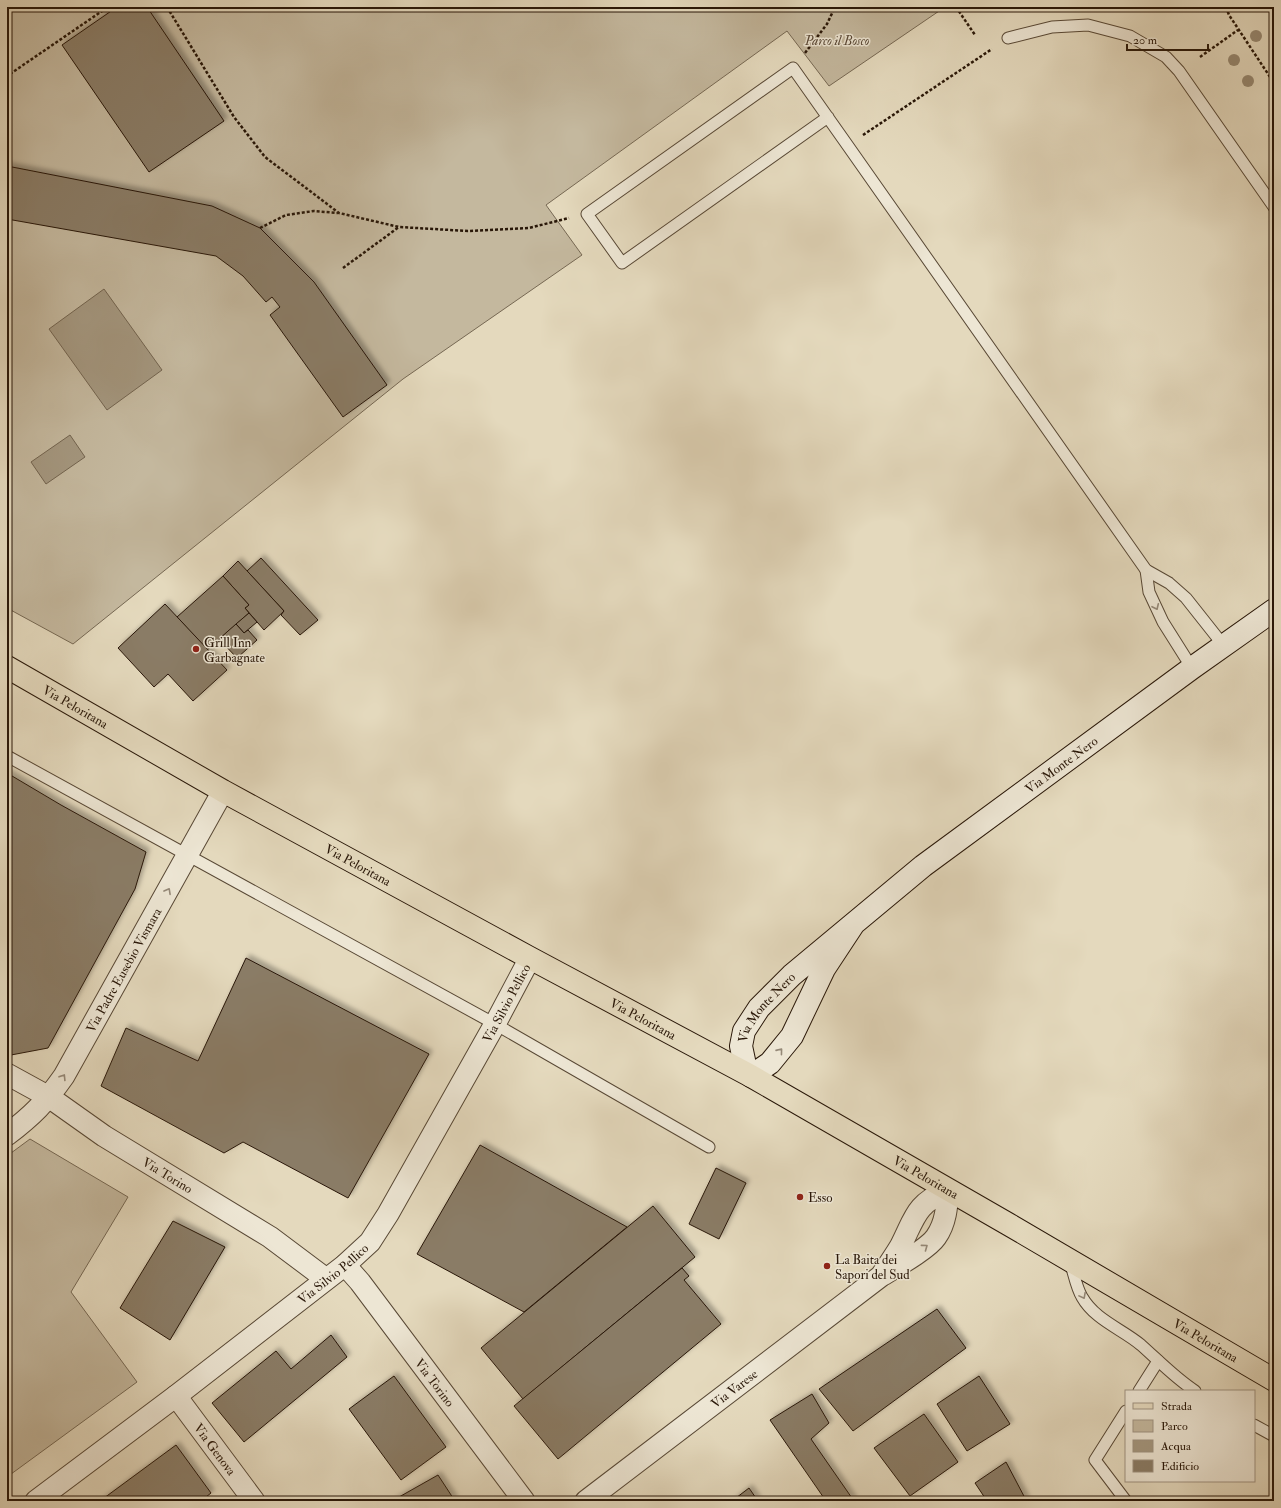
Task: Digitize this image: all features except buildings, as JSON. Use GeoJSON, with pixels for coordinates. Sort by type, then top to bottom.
{"type":"FeatureCollection","features":[{"type":"Feature","properties":{"kind":"main road","name":"Via Peloritana"},"geometry":{"type":"LineString","coordinates":[[7,667],[223,791],[751,1076],[1274,1380]]}},
{"type":"Feature","properties":{"kind":"street","name":"Via Monte Nero"},"geometry":{"type":"LineString","coordinates":[[853,925],[824,969],[792,1036],[770,1063],[751,1076],[745,1065],[741,1046],[744,1031],[759,1008],[792,975],[923,866],[1192,668],[1274,610]]}},
{"type":"Feature","properties":{"kind":"street","name":"Via Padre Eusebio Vismara"},"geometry":{"type":"LineString","coordinates":[[7,1135],[29,1119],[50,1097],[64,1076],[223,791]]}},
{"type":"Feature","properties":{"kind":"street","name":"Via Silvio Pellico"},"geometry":{"type":"LineString","coordinates":[[36,1501],[176,1396],[345,1265],[370,1242],[388,1214],[495,1024],[530,958]]}},
{"type":"Feature","properties":{"kind":"street","name":"Via Torino"},"geometry":{"type":"LineString","coordinates":[[7,1074],[50,1097],[104,1136],[270,1236],[326,1279]]}},
{"type":"Feature","properties":{"kind":"street"},"geometry":{"type":"LineString","coordinates":[[948,1190],[947,1207],[943,1223],[936,1238],[902,1263],[881,1276],[899,1249],[915,1215],[933,1196],[948,1190]]}},
{"type":"Feature","properties":{"kind":"street","name":"Via Torino"},"geometry":{"type":"LineString","coordinates":[[345,1265],[360,1282],[524,1501]]}},
{"type":"Feature","properties":{"kind":"street","name":"Via Varese"},"geometry":{"type":"LineString","coordinates":[[591,1500],[881,1276]]}},
{"type":"Feature","properties":{"kind":"street","name":"Via Genova"},"geometry":{"type":"LineString","coordinates":[[176,1396],[254,1501]]}},
{"type":"Feature","properties":{"kind":"lane"},"geometry":{"type":"LineString","coordinates":[[1008,38],[1052,27],[1088,24],[1130,36],[1166,57],[1179,71],[1274,207]]}},
{"type":"Feature","properties":{"kind":"lane"},"geometry":{"type":"LineString","coordinates":[[828,117],[622,263],[587,214],[793,68],[828,117],[1146,570],[1169,583],[1186,598],[1224,646]]}},
{"type":"Feature","properties":{"kind":"lane"},"geometry":{"type":"LineString","coordinates":[[1146,570],[1149,592],[1163,622],[1192,668]]}},
{"type":"Feature","properties":{"kind":"lane"},"geometry":{"type":"LineString","coordinates":[[7,756],[495,1024],[709,1147]]}},
{"type":"Feature","properties":{"kind":"lane"},"geometry":{"type":"LineString","coordinates":[[1069,1260],[1082,1297],[1093,1310],[1107,1323],[1140,1344],[1180,1381],[1194,1390]]}},
{"type":"Feature","properties":{"kind":"lane"},"geometry":{"type":"LineString","coordinates":[[1140,1390],[1158,1361]]}},
{"type":"Feature","properties":{"kind":"lane"},"geometry":{"type":"LineString","coordinates":[[1125,1413],[1095,1460],[1126,1501]]}},
{"type":"Feature","properties":{"kind":"lane"},"geometry":{"type":"LineString","coordinates":[[1255,1426],[1274,1436]]}},
{"type":"Feature","properties":{"kind":"path"},"geometry":{"type":"LineString","coordinates":[[7,70],[8,75],[108,7]]}},
{"type":"Feature","properties":{"kind":"path"},"geometry":{"type":"LineString","coordinates":[[167,7],[234,118],[265,158],[339,213]]}},
{"type":"Feature","properties":{"kind":"path"},"geometry":{"type":"LineString","coordinates":[[793,68],[827,24],[835,7]]}},
{"type":"Feature","properties":{"kind":"path"},"geometry":{"type":"LineString","coordinates":[[956,7],[975,34]]}},
{"type":"Feature","properties":{"kind":"path"},"geometry":{"type":"LineString","coordinates":[[1226,7],[1238,30],[1274,83]]}},
{"type":"Feature","properties":{"kind":"path"},"geometry":{"type":"LineString","coordinates":[[1200,57],[1238,30]]}},
{"type":"Feature","properties":{"kind":"path"},"geometry":{"type":"LineString","coordinates":[[848,146],[1008,38]]}},
{"type":"Feature","properties":{"kind":"path"},"geometry":{"type":"LineString","coordinates":[[260,228],[286,215],[314,211],[339,213],[399,227],[468,231],[528,228],[587,214]]}},
{"type":"Feature","properties":{"kind":"path"},"geometry":{"type":"LineString","coordinates":[[343,268],[399,227]]}},
{"type":"Feature","properties":{"kind":"green space","name":"Parco il Bosco"},"geometry":{"type":"Polygon","coordinates":[[[7,7],[945,7],[829,86],[787,31],[546,205],[582,255],[403,379],[73,644],[7,608],[7,7]]]}},
{"type":"Feature","properties":{"kind":"green space"},"geometry":{"type":"Polygon","coordinates":[[[30,1139],[128,1197],[71,1292],[137,1382],[7,1477],[7,1156],[30,1139]]]}},
{"type":"Feature","properties":{"kind":"water"},"geometry":{"type":"Polygon","coordinates":[[[104,289],[162,370],[107,410],[49,329],[104,289]]]}},
{"type":"Feature","properties":{"kind":"water"},"geometry":{"type":"Polygon","coordinates":[[[70,435],[85,457],[46,484],[31,462],[70,435]]]}},
{"type":"Feature","properties":{"kind":"place","name":"Grill Inn Garbagnate"},"geometry":{"type":"Point","coordinates":[196,649]}},
{"type":"Feature","properties":{"kind":"place","name":"Esso"},"geometry":{"type":"Point","coordinates":[800,1197]}},
{"type":"Feature","properties":{"kind":"place","name":"La Baita dei Sapori del Sud"},"geometry":{"type":"Point","coordinates":[827,1266]}}]}
